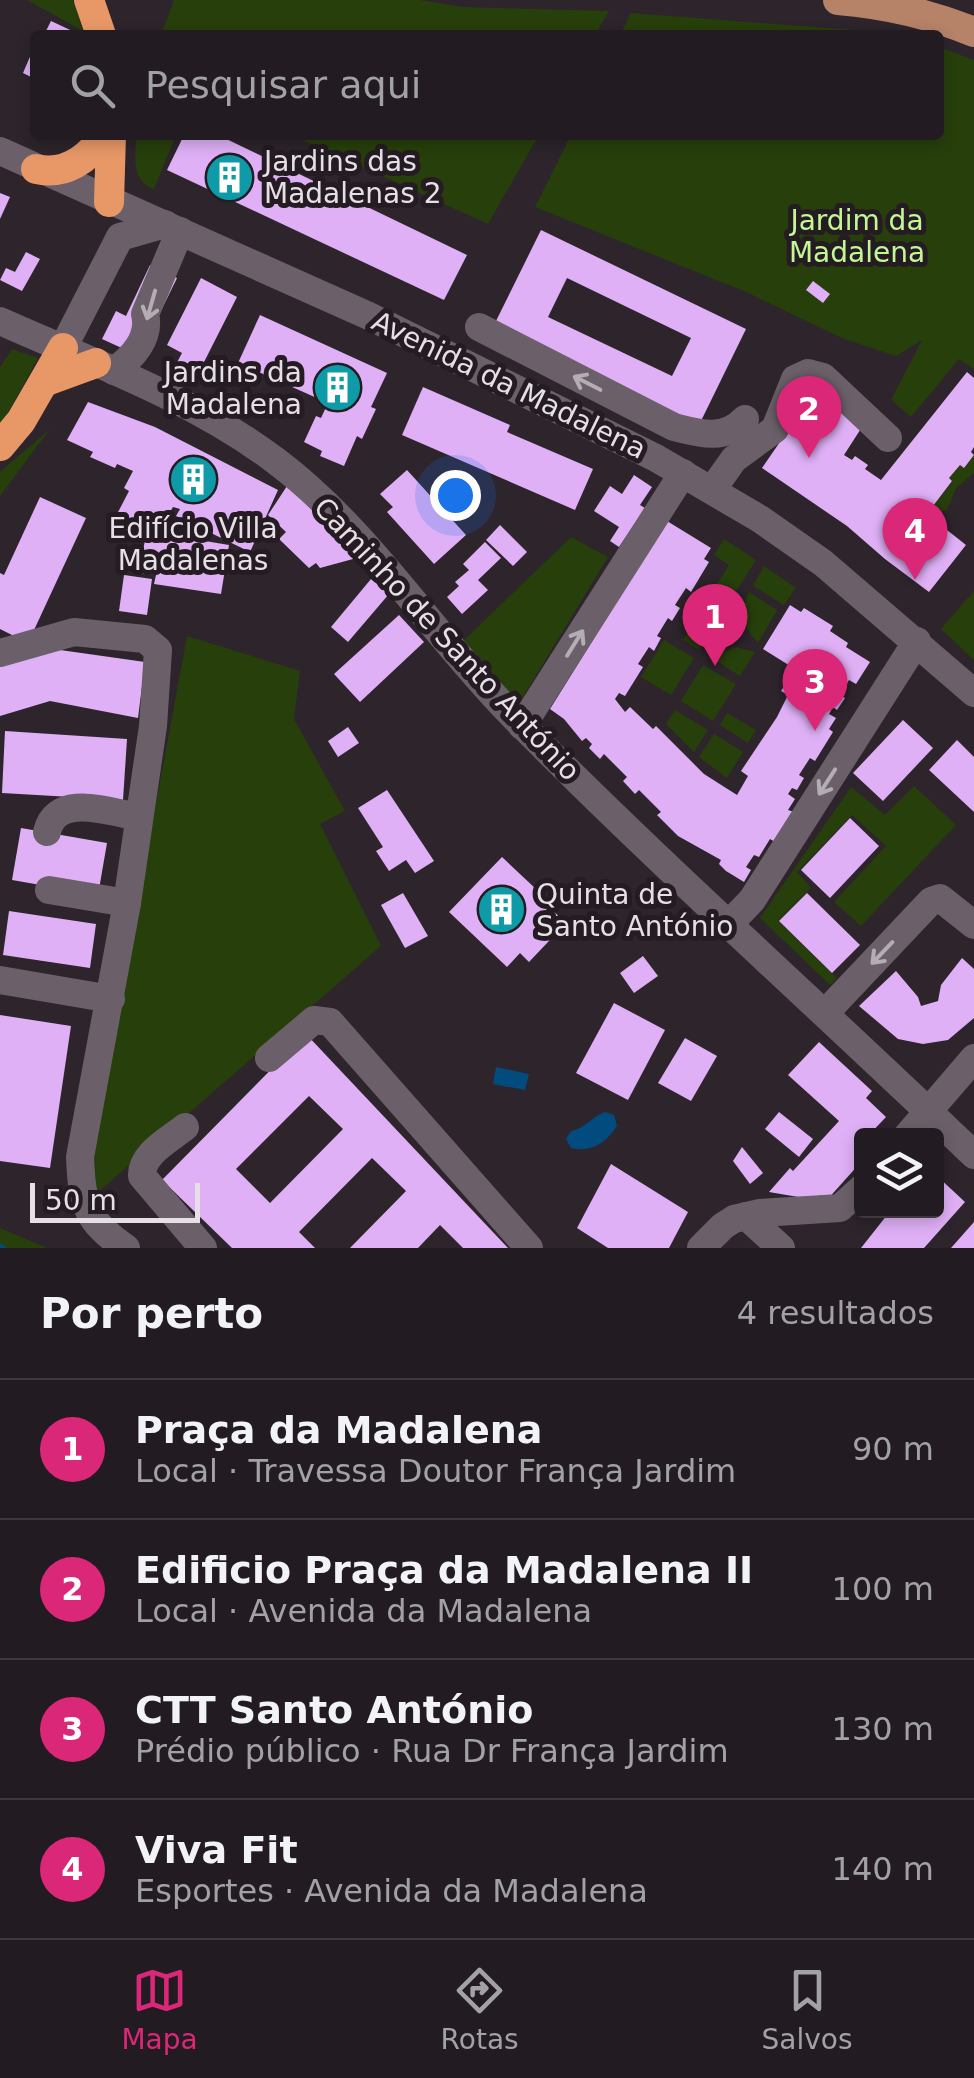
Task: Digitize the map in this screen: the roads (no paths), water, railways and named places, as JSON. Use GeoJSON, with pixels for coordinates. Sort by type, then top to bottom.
{"type":"FeatureCollection","features":[{"type":"Feature","properties":{"kind":"highway"},"geometry":{"type":"LineString","coordinates":[[88,0],[100,30]]}},
{"type":"Feature","properties":{"kind":"highway"},"geometry":{"type":"LineString","coordinates":[[36,168],[50,172],[70,167],[103,140]]}},
{"type":"Feature","properties":{"kind":"highway"},"geometry":{"type":"LineString","coordinates":[[108,140],[109,202]]}},
{"type":"Feature","properties":{"kind":"highway"},"geometry":{"type":"LineString","coordinates":[[0,446],[21,420],[64,348]]}},
{"type":"Feature","properties":{"kind":"highway"},"geometry":{"type":"LineString","coordinates":[[44,382],[105,367]]}},
{"type":"Feature","properties":{"kind":"main road"},"geometry":{"type":"LineString","coordinates":[[838,0],[872,2],[927,14],[974,32]]}},
{"type":"Feature","properties":{"kind":"street","name":"Avenida da Madalena"},"geometry":{"type":"LineString","coordinates":[[0,151],[368,316],[683,473],[823,563],[974,693]]}},
{"type":"Feature","properties":{"kind":"street"},"geometry":{"type":"LineString","coordinates":[[64,348],[120,237],[109,202]]}},
{"type":"Feature","properties":{"kind":"street"},"geometry":{"type":"LineString","coordinates":[[105,367],[135,352],[148,327],[145,314],[172,228],[120,237]]}},
{"type":"Feature","properties":{"kind":"street","name":"Caminho de Santo António"},"geometry":{"type":"LineString","coordinates":[[0,321],[220,424],[302,482],[344,522],[522,726],[974,1155]]}},
{"type":"Feature","properties":{"kind":"street"},"geometry":{"type":"LineString","coordinates":[[479,326],[674,427],[707,436],[736,429],[745,419]]}},
{"type":"Feature","properties":{"kind":"street"},"geometry":{"type":"LineString","coordinates":[[712,490],[734,459],[775,429],[795,379],[808,373],[823,376],[888,438]]}},
{"type":"Feature","properties":{"kind":"street"},"geometry":{"type":"LineString","coordinates":[[656,458],[674,427]]}},
{"type":"Feature","properties":{"kind":"street"},"geometry":{"type":"LineString","coordinates":[[522,726],[683,473]]}},
{"type":"Feature","properties":{"kind":"street"},"geometry":{"type":"LineString","coordinates":[[0,654],[74,632],[123,635],[152,642],[158,650],[158,674],[126,902],[80,1157],[82,1196],[91,1218],[126,1248]]}},
{"type":"Feature","properties":{"kind":"street"},"geometry":{"type":"LineString","coordinates":[[729,924],[752,900],[917,641]]}},
{"type":"Feature","properties":{"kind":"street"},"geometry":{"type":"LineString","coordinates":[[48,832],[54,815],[85,803],[139,817]]}},
{"type":"Feature","properties":{"kind":"street"},"geometry":{"type":"LineString","coordinates":[[49,890],[126,902]]}},
{"type":"Feature","properties":{"kind":"street"},"geometry":{"type":"LineString","coordinates":[[826,1012],[932,900],[940,898],[974,925]]}},
{"type":"Feature","properties":{"kind":"street"},"geometry":{"type":"LineString","coordinates":[[0,980],[73,981],[110,999]]}},
{"type":"Feature","properties":{"kind":"street"},"geometry":{"type":"LineString","coordinates":[[268,1058],[314,1020],[330,1022],[529,1248]]}},
{"type":"Feature","properties":{"kind":"street"},"geometry":{"type":"LineString","coordinates":[[912,1128],[974,1058]]}},
{"type":"Feature","properties":{"kind":"street"},"geometry":{"type":"LineString","coordinates":[[185,1127],[148,1157],[142,1164],[142,1176],[203,1248]]}},
{"type":"Feature","properties":{"kind":"street"},"geometry":{"type":"LineString","coordinates":[[700,1248],[723,1226],[746,1216],[840,1208],[854,1195]]}},
{"type":"Feature","properties":{"kind":"street"},"geometry":{"type":"LineString","coordinates":[[746,1216],[781,1248]]}},
{"type":"Feature","properties":{"kind":"water"},"geometry":{"type":"Polygon","coordinates":[[[496,1067],[529,1074],[525,1090],[493,1084],[496,1067]]]}},
{"type":"Feature","properties":{"kind":"water"},"geometry":{"type":"Polygon","coordinates":[[[605,1112],[614,1115],[617,1126],[608,1137],[591,1148],[571,1148],[566,1139],[571,1131],[605,1112]]]}},
{"type":"Feature","properties":{"kind":"place","name":"Jardins das Madalenas 2"},"geometry":{"type":"Point","coordinates":[229,177]}},
{"type":"Feature","properties":{"kind":"place","name":"Jardins da Madalena"},"geometry":{"type":"Point","coordinates":[337,388]}},
{"type":"Feature","properties":{"kind":"place","name":"Edificio Praça da Madalena II"},"geometry":{"type":"Point","coordinates":[809,458]}},
{"type":"Feature","properties":{"kind":"place","name":"Edifício Villa Madalenas"},"geometry":{"type":"Point","coordinates":[193,480]}},
{"type":"Feature","properties":{"kind":"place","name":"Viva Fit"},"geometry":{"type":"Point","coordinates":[915,580]}},
{"type":"Feature","properties":{"kind":"place","name":"Praça da Madalena"},"geometry":{"type":"Point","coordinates":[715,666]}},
{"type":"Feature","properties":{"kind":"place","name":"CTT Santo António"},"geometry":{"type":"Point","coordinates":[815,731]}},
{"type":"Feature","properties":{"kind":"place","name":"Quinta de Santo António"},"geometry":{"type":"Point","coordinates":[501,910]}},
{"type":"Feature","properties":{"kind":"park label","name":"Jardim da Madalena"},"geometry":{"type":"Point","coordinates":[857,236]}}]}
